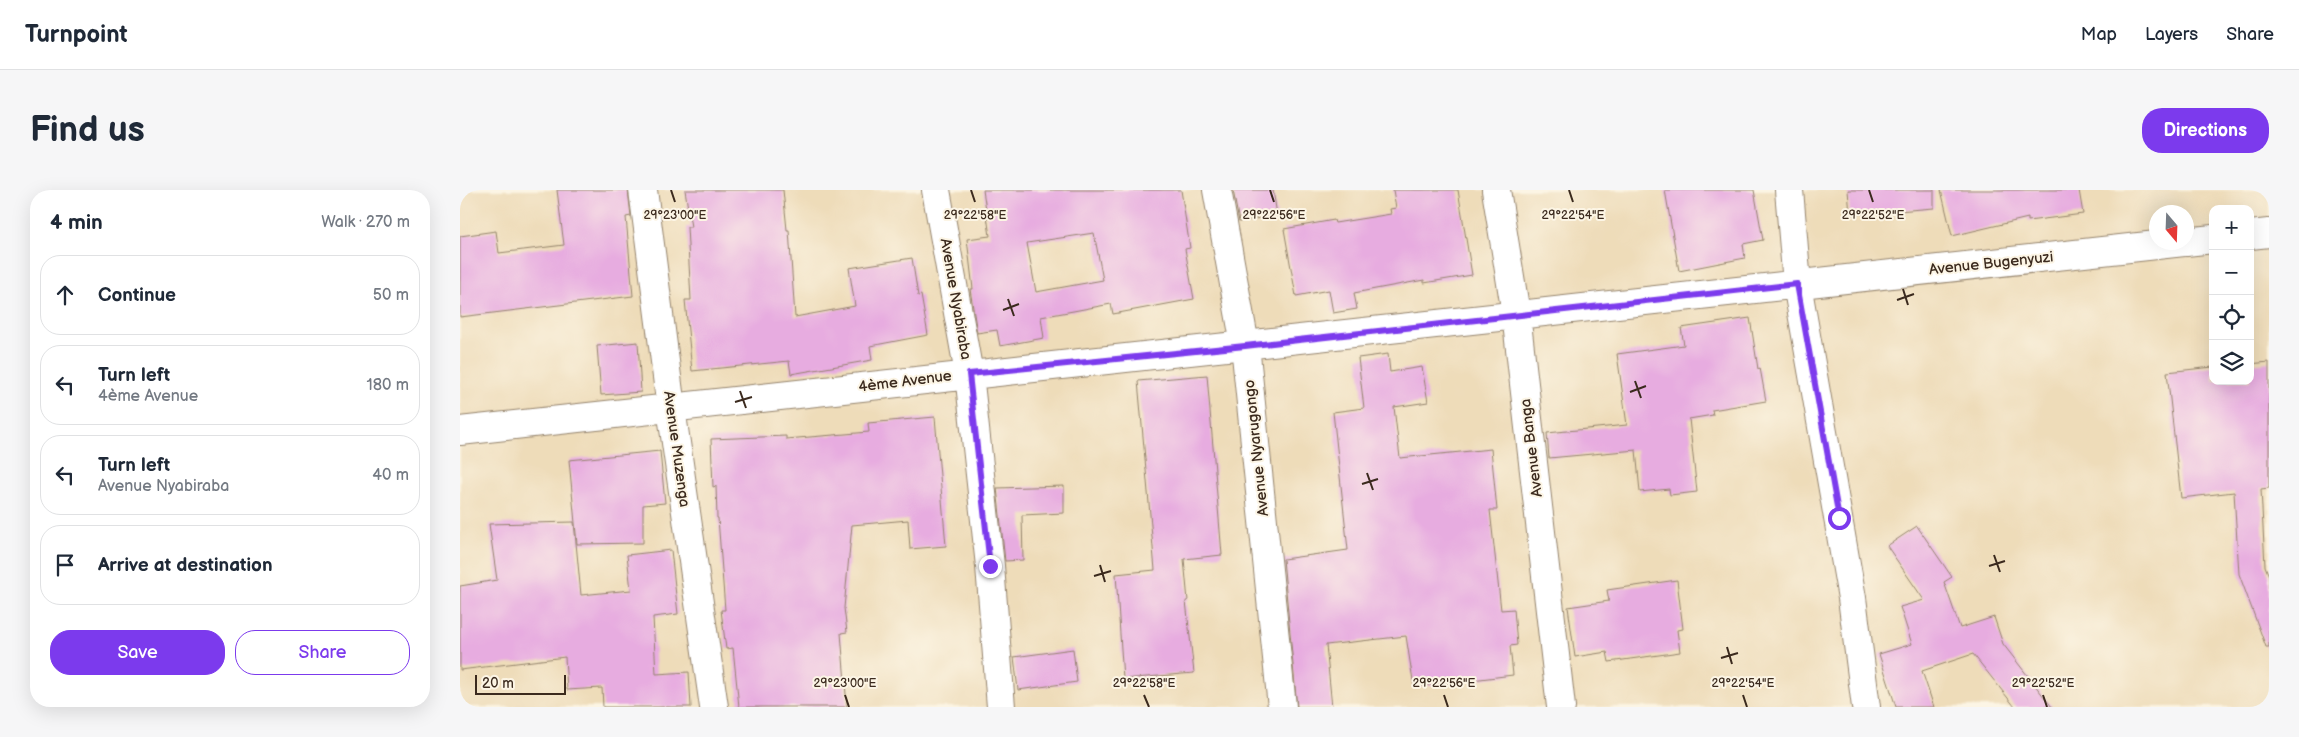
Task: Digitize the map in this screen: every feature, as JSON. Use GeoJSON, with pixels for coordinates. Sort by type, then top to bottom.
{"type":"FeatureCollection","features":[{"type":"Feature","properties":{"kind":"street","name":"Avenue Muzenga"},"geometry":{"type":"LineString","coordinates":[[643,190],[671,408],[714,707]]}},
{"type":"Feature","properties":{"kind":"street","name":"Avenue Nyabiraba"},"geometry":{"type":"LineString","coordinates":[[936,190],[969,374],[990,566],[1001,707]]}},
{"type":"Feature","properties":{"kind":"street","name":"Avenue Nyarugongo"},"geometry":{"type":"LineString","coordinates":[[1217,190],[1245,346],[1282,707]]}},
{"type":"Feature","properties":{"kind":"street","name":"Avenue Banga"},"geometry":{"type":"LineString","coordinates":[[1496,190],[1516,314],[1561,707]]}},
{"type":"Feature","properties":{"kind":"street"},"geometry":{"type":"LineString","coordinates":[[1789,190],[1797,284],[1852,598],[1866,707]]}},
{"type":"Feature","properties":{"kind":"street"},"geometry":{"type":"LineString","coordinates":[[2254,236],[2269,234]]}},
{"type":"Feature","properties":{"kind":"street","name":"Avenue Bugenyuzi"},"geometry":{"type":"LineString","coordinates":[[2194,241],[2209,240]]}},
{"type":"Feature","properties":{"kind":"street","name":"Avenue Bugenyuzi"},"geometry":{"type":"LineString","coordinates":[[1797,284],[2149,246]]}},
{"type":"Feature","properties":{"kind":"street","name":"4ème Avenue"},"geometry":{"type":"LineString","coordinates":[[460,431],[1797,284]]}},
{"type":"Feature","properties":{"kind":"building"},"geometry":{"type":"Polygon","coordinates":[[[557,190],[628,190],[631,216],[626,217],[633,296],[460,317],[460,236],[496,231],[499,253],[564,245],[557,190]]]}},
{"type":"Feature","properties":{"kind":"building"},"geometry":{"type":"Polygon","coordinates":[[[685,190],[783,190],[787,230],[789,230],[795,317],[855,306],[849,268],[912,258],[918,296],[921,295],[928,335],[870,346],[872,360],[791,374],[789,361],[692,371],[685,300],[691,300],[687,227],[691,227],[685,190]]]}},
{"type":"Feature","properties":{"kind":"building"},"geometry":{"type":"Polygon","coordinates":[[[983,190],[1181,190],[1190,248],[1185,249],[1194,299],[1113,314],[1111,304],[1041,317],[1044,338],[1000,346],[997,330],[977,333],[970,289],[973,289],[967,239],[990,236],[983,190]],[[1094,233],[1027,243],[1036,292],[1103,280],[1094,233]]]}},
{"type":"Feature","properties":{"kind":"building"},"geometry":{"type":"Polygon","coordinates":[[[1233,190],[1273,190],[1277,215],[1239,222],[1233,190]]]}},
{"type":"Feature","properties":{"kind":"building"},"geometry":{"type":"Polygon","coordinates":[[[1393,190],[1458,190],[1472,275],[1424,283],[1424,280],[1354,293],[1357,309],[1333,313],[1329,290],[1296,296],[1284,229],[1334,220],[1335,223],[1391,214],[1390,209],[1396,208],[1393,190]]]}},
{"type":"Feature","properties":{"kind":"building"},"geometry":{"type":"Polygon","coordinates":[[[1665,190],[1754,190],[1763,240],[1743,244],[1745,258],[1679,271],[1665,190]]]}},
{"type":"Feature","properties":{"kind":"building"},"geometry":{"type":"Polygon","coordinates":[[[1848,190],[1934,190],[1934,208],[1850,215],[1848,190]]]}},
{"type":"Feature","properties":{"kind":"building"},"geometry":{"type":"Polygon","coordinates":[[[1941,190],[2079,190],[2083,214],[2028,221],[2028,218],[1952,236],[1941,190]]]}},
{"type":"Feature","properties":{"kind":"building"},"geometry":{"type":"Polygon","coordinates":[[[1750,318],[1758,369],[1760,368],[1766,401],[1712,410],[1713,415],[1689,419],[1697,492],[1670,495],[1669,489],[1640,492],[1636,450],[1549,458],[1547,433],[1627,425],[1617,354],[1684,345],[1681,328],[1750,318]]]}},
{"type":"Feature","properties":{"kind":"building"},"geometry":{"type":"Polygon","coordinates":[[[638,342],[641,392],[601,395],[597,346],[638,342]]]}},
{"type":"Feature","properties":{"kind":"building"},"geometry":{"type":"Polygon","coordinates":[[[1388,354],[1390,372],[1422,367],[1428,402],[1394,407],[1400,458],[1491,449],[1497,510],[1490,510],[1501,610],[1514,609],[1517,645],[1510,646],[1513,675],[1414,687],[1406,636],[1326,645],[1332,707],[1297,707],[1283,559],[1348,550],[1333,412],[1364,408],[1358,358],[1388,354]]]}},
{"type":"Feature","properties":{"kind":"building"},"geometry":{"type":"Polygon","coordinates":[[[2269,362],[2269,488],[2261,489],[2265,566],[2269,576],[2269,647],[2266,647],[2239,574],[2234,492],[2181,498],[2167,372],[2209,367],[2209,385],[2254,385],[2254,364],[2269,362]]]}},
{"type":"Feature","properties":{"kind":"building"},"geometry":{"type":"Polygon","coordinates":[[[1207,375],[1222,555],[1184,559],[1188,601],[1186,601],[1194,673],[1123,679],[1116,574],[1155,570],[1138,381],[1207,375]]]}},
{"type":"Feature","properties":{"kind":"building"},"geometry":{"type":"Polygon","coordinates":[[[935,417],[946,546],[910,549],[908,520],[852,525],[844,608],[847,632],[841,633],[847,707],[739,707],[733,648],[726,649],[721,610],[725,610],[716,486],[713,487],[711,439],[786,436],[786,439],[869,432],[868,423],[935,417]]]}},
{"type":"Feature","properties":{"kind":"building"},"geometry":{"type":"Polygon","coordinates":[[[660,451],[665,503],[643,505],[643,543],[577,544],[569,460],[660,451]]]}},
{"type":"Feature","properties":{"kind":"building"},"geometry":{"type":"Polygon","coordinates":[[[1064,486],[1064,513],[1022,515],[1023,560],[1005,561],[997,488],[1064,486]]]}},
{"type":"Feature","properties":{"kind":"building"},"geometry":{"type":"Polygon","coordinates":[[[574,522],[581,595],[631,590],[627,555],[671,550],[678,614],[653,617],[656,674],[689,672],[691,707],[603,707],[602,688],[567,690],[565,657],[460,670],[460,586],[497,580],[489,524],[574,522]]]}},
{"type":"Feature","properties":{"kind":"building"},"geometry":{"type":"Polygon","coordinates":[[[1917,526],[1952,577],[1944,582],[1960,628],[1994,617],[2003,644],[2052,707],[2015,707],[1973,654],[1922,671],[1934,707],[1896,707],[1879,654],[1912,644],[1900,607],[1924,600],[1887,546],[1917,526]]]}},
{"type":"Feature","properties":{"kind":"building"},"geometry":{"type":"Polygon","coordinates":[[[1677,580],[1683,629],[1677,630],[1680,652],[1609,662],[1607,652],[1575,657],[1568,607],[1609,601],[1607,590],[1677,580]]]}},
{"type":"Feature","properties":{"kind":"building"},"geometry":{"type":"Polygon","coordinates":[[[1073,649],[1077,682],[1018,690],[1014,657],[1073,649]]]}},
{"type":"Feature","properties":{"kind":"route"},"geometry":{"type":"LineString","coordinates":[[990,566],[969,374],[1245,346],[1516,314],[1797,284],[1839,518]]}}]}
